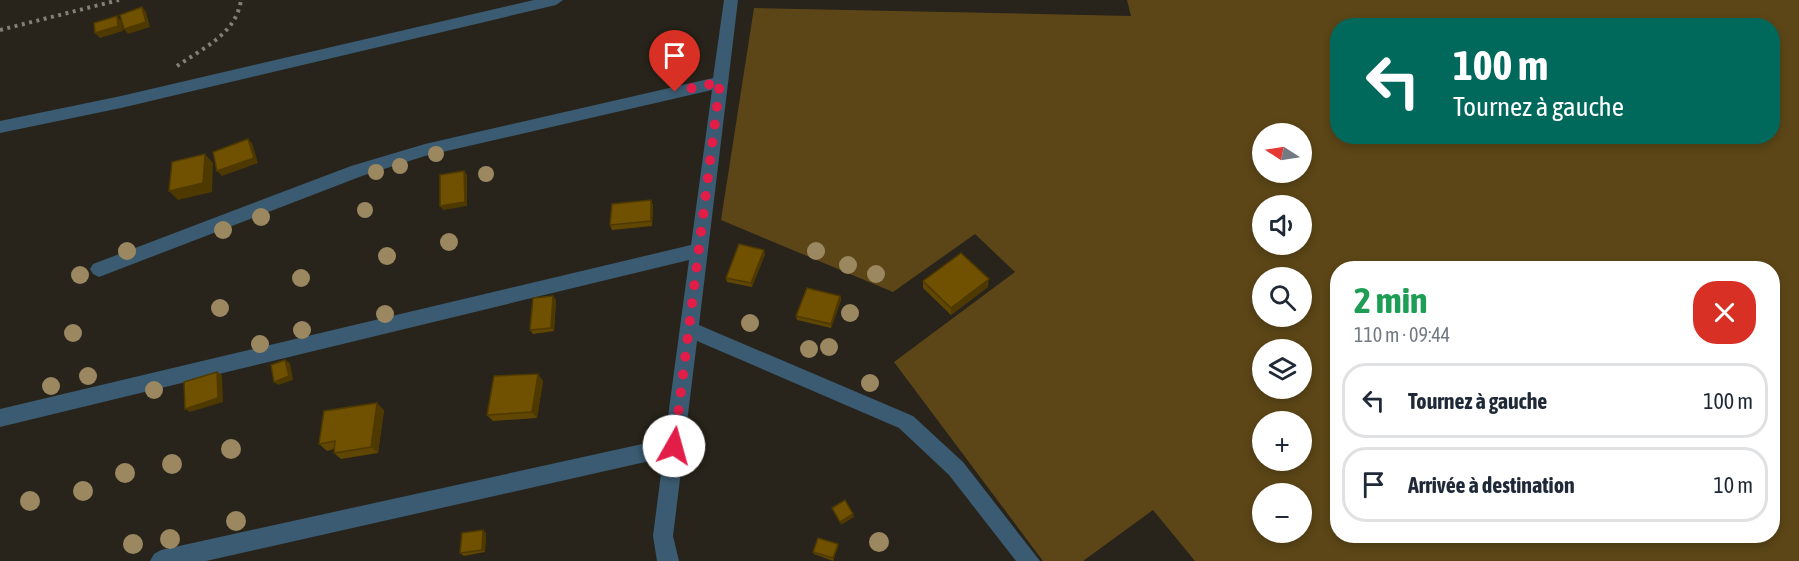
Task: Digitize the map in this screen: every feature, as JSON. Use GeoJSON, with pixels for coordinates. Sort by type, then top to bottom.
{"type":"FeatureCollection","features":[{"type":"Feature","properties":{"kind":"street"},"geometry":{"type":"LineString","coordinates":[[0,127],[121,102],[556,0]]}},
{"type":"Feature","properties":{"kind":"street"},"geometry":{"type":"LineString","coordinates":[[668,561],[663,536],[731,0]]}},
{"type":"Feature","properties":{"kind":"street"},"geometry":{"type":"LineString","coordinates":[[99,269],[357,171],[425,150],[720,82]]}},
{"type":"Feature","properties":{"kind":"street"},"geometry":{"type":"LineString","coordinates":[[0,418],[699,250]]}},
{"type":"Feature","properties":{"kind":"street"},"geometry":{"type":"LineString","coordinates":[[689,329],[906,422],[921,432],[942,453],[1029,561]]}},
{"type":"Feature","properties":{"kind":"street"},"geometry":{"type":"LineString","coordinates":[[161,561],[674,446]]}},
{"type":"Feature","properties":{"kind":"path"},"geometry":{"type":"LineString","coordinates":[[0,30],[118,0]]}},
{"type":"Feature","properties":{"kind":"path"},"geometry":{"type":"LineString","coordinates":[[175,67],[235,24],[241,13],[241,0]]}},
{"type":"Feature","properties":{"kind":"shaded area"},"geometry":{"type":"Polygon","coordinates":[[[1127,0],[1799,0],[1799,561],[1195,561],[1153,510],[1083,561],[1043,561],[894,362],[1015,272],[975,234],[893,292],[721,220],[754,8],[1131,16],[1127,0]]]}},
{"type":"Feature","properties":{"kind":"building"},"geometry":{"type":"Polygon","coordinates":[[[142,7],[146,22],[124,29],[120,15],[142,7]]]}},
{"type":"Feature","properties":{"kind":"building"},"geometry":{"type":"Polygon","coordinates":[[[117,16],[118,26],[95,33],[94,23],[117,16]]]}},
{"type":"Feature","properties":{"kind":"building"},"geometry":{"type":"Polygon","coordinates":[[[248,139],[254,158],[217,171],[213,152],[248,139]]]}},
{"type":"Feature","properties":{"kind":"building"},"geometry":{"type":"Polygon","coordinates":[[[205,154],[203,183],[169,191],[172,162],[205,154]]]}},
{"type":"Feature","properties":{"kind":"building"},"geometry":{"type":"Polygon","coordinates":[[[464,171],[465,202],[440,206],[440,175],[464,171]]]}},
{"type":"Feature","properties":{"kind":"building"},"geometry":{"type":"Polygon","coordinates":[[[651,200],[651,221],[610,225],[612,204],[651,200]]]}},
{"type":"Feature","properties":{"kind":"building"},"geometry":{"type":"Polygon","coordinates":[[[739,244],[764,250],[751,283],[726,278],[739,244]]]}},
{"type":"Feature","properties":{"kind":"building"},"geometry":{"type":"Polygon","coordinates":[[[961,253],[989,279],[951,308],[923,281],[961,253]]]}},
{"type":"Feature","properties":{"kind":"building"},"geometry":{"type":"Polygon","coordinates":[[[807,288],[840,296],[831,324],[796,316],[807,288]]]}},
{"type":"Feature","properties":{"kind":"building"},"geometry":{"type":"Polygon","coordinates":[[[553,296],[551,328],[530,330],[533,298],[553,296]]]}},
{"type":"Feature","properties":{"kind":"building"},"geometry":{"type":"Polygon","coordinates":[[[285,360],[289,376],[274,382],[271,365],[285,360]]]}},
{"type":"Feature","properties":{"kind":"building"},"geometry":{"type":"Polygon","coordinates":[[[217,372],[218,398],[185,409],[184,382],[217,372]]]}},
{"type":"Feature","properties":{"kind":"building"},"geometry":{"type":"Polygon","coordinates":[[[538,374],[532,412],[487,415],[494,376],[538,374]]]}},
{"type":"Feature","properties":{"kind":"building"},"geometry":{"type":"Polygon","coordinates":[[[377,403],[371,447],[334,453],[335,441],[319,444],[324,411],[377,403]]]}},
{"type":"Feature","properties":{"kind":"building"},"geometry":{"type":"Polygon","coordinates":[[[845,500],[853,514],[840,522],[832,508],[845,500]]]}},
{"type":"Feature","properties":{"kind":"building"},"geometry":{"type":"Polygon","coordinates":[[[483,530],[482,550],[460,553],[462,533],[483,530]]]}},
{"type":"Feature","properties":{"kind":"building"},"geometry":{"type":"Polygon","coordinates":[[[818,538],[838,544],[833,558],[813,552],[818,538]]]}},
{"type":"Feature","properties":{"kind":"route"},"geometry":{"type":"LineString","coordinates":[[674,446],[720,82],[675,92]]}}]}
